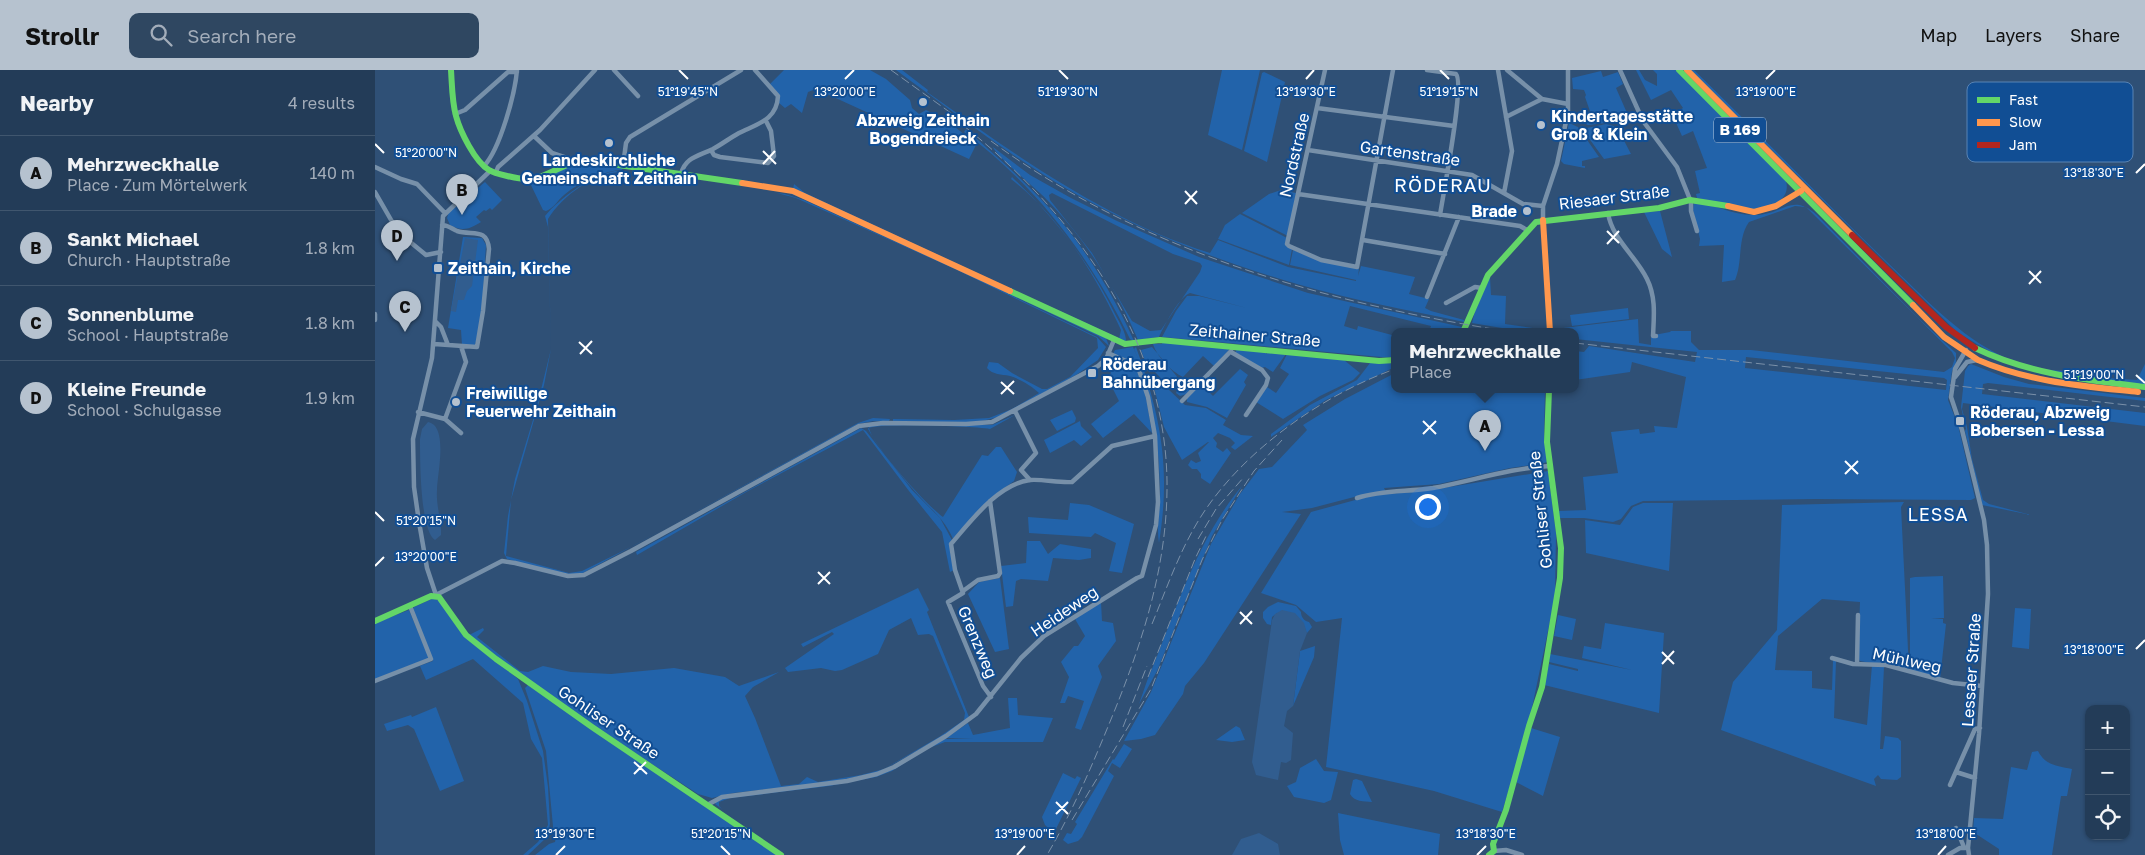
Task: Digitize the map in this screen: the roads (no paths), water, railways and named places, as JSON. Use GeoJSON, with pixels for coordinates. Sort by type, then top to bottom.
{"type":"FeatureCollection","features":[{"type":"Feature","properties":{"kind":"main road"},"geometry":{"type":"LineString","coordinates":[[451,70],[455,114],[464,138],[484,166],[493,171],[521,178],[541,176],[576,161]]}},
{"type":"Feature","properties":{"kind":"main road","name":"B 169"},"geometry":{"type":"LineString","coordinates":[[1679,70],[1944,336],[1965,352],[2006,372],[2036,380],[2145,393]]}},
{"type":"Feature","properties":{"kind":"main road","name":"B 169"},"geometry":{"type":"LineString","coordinates":[[1687,70],[1933,315],[1975,348],[2006,363],[2048,374],[2145,387]]}},
{"type":"Feature","properties":{"kind":"main road","name":"Zeithainer Straße"},"geometry":{"type":"LineString","coordinates":[[576,161],[789,190],[1114,340],[1128,344],[1160,340],[1231,349],[1379,361],[1391,360]]}},
{"type":"Feature","properties":{"kind":"main road"},"geometry":{"type":"LineString","coordinates":[[1801,191],[1811,193]]}},
{"type":"Feature","properties":{"kind":"main road","name":"Riesaer Straße"},"geometry":{"type":"LineString","coordinates":[[1543,220],[1659,208],[1690,200],[1704,201],[1754,212],[1776,206],[1801,191]]}},
{"type":"Feature","properties":{"kind":"main road"},"geometry":{"type":"LineString","coordinates":[[1465,328],[1488,275],[1534,223],[1543,220],[1550,328]]}},
{"type":"Feature","properties":{"kind":"main road","name":"Gohliser Straße"},"geometry":{"type":"LineString","coordinates":[[1491,853],[1506,810],[1541,687],[1561,562],[1561,548],[1547,442],[1549,393]]}},
{"type":"Feature","properties":{"kind":"main road"},"geometry":{"type":"LineString","coordinates":[[375,621],[436,595]]}},
{"type":"Feature","properties":{"kind":"main road","name":"Gohliser Straße"},"geometry":{"type":"LineString","coordinates":[[436,595],[466,635],[489,654],[592,727],[709,804],[781,855]]}},
{"type":"Feature","properties":{"kind":"street"},"geometry":{"type":"LineString","coordinates":[[595,70],[534,136],[445,212],[442,225],[430,368],[413,439],[414,487],[424,553],[436,595],[502,561],[568,576],[584,575],[859,426],[883,423],[981,424],[998,420],[1098,366],[1108,353],[1114,340]]}},
{"type":"Feature","properties":{"kind":"street"},"geometry":{"type":"LineString","coordinates":[[614,70],[638,96]]}},
{"type":"Feature","properties":{"kind":"street"},"geometry":{"type":"LineString","coordinates":[[623,166],[626,143],[630,137],[741,70]]}},
{"type":"Feature","properties":{"kind":"street"},"geometry":{"type":"LineString","coordinates":[[681,174],[688,161],[741,132],[766,121],[774,110],[778,96],[755,70]]}},
{"type":"Feature","properties":{"kind":"street","name":"Nordstraße"},"geometry":{"type":"LineString","coordinates":[[1325,70],[1288,245],[1321,260],[1357,267],[1363,240]]}},
{"type":"Feature","properties":{"kind":"street"},"geometry":{"type":"LineString","coordinates":[[1393,70],[1363,240],[1445,254]]}},
{"type":"Feature","properties":{"kind":"street"},"geometry":{"type":"LineString","coordinates":[[1427,70],[1455,73],[1459,77],[1454,126],[1440,215]]}},
{"type":"Feature","properties":{"kind":"street"},"geometry":{"type":"LineString","coordinates":[[1498,70],[1512,151],[1504,193]]}},
{"type":"Feature","properties":{"kind":"street"},"geometry":{"type":"LineString","coordinates":[[1507,70],[1542,99],[1569,104]]}},
{"type":"Feature","properties":{"kind":"street"},"geometry":{"type":"LineString","coordinates":[[1543,220],[1543,206],[1557,164],[1569,104],[1568,70]]}},
{"type":"Feature","properties":{"kind":"street"},"geometry":{"type":"LineString","coordinates":[[1620,70],[1643,121],[1674,162],[1690,200],[1697,231]]}},
{"type":"Feature","properties":{"kind":"street"},"geometry":{"type":"LineString","coordinates":[[455,114],[465,110],[509,72],[517,71],[510,109],[491,155],[484,166]]}},
{"type":"Feature","properties":{"kind":"street"},"geometry":{"type":"LineString","coordinates":[[1506,117],[1542,99]]}},
{"type":"Feature","properties":{"kind":"street"},"geometry":{"type":"LineString","coordinates":[[1317,108],[1454,126]]}},
{"type":"Feature","properties":{"kind":"street"},"geometry":{"type":"LineString","coordinates":[[711,150],[714,155],[720,157],[768,163],[774,156],[771,131],[766,121]]}},
{"type":"Feature","properties":{"kind":"street"},"geometry":{"type":"LineString","coordinates":[[534,136],[549,152],[576,161]]}},
{"type":"Feature","properties":{"kind":"street","name":"Gartenstraße"},"geometry":{"type":"LineString","coordinates":[[1308,150],[1474,175],[1523,204],[1543,206]]}},
{"type":"Feature","properties":{"kind":"street"},"geometry":{"type":"LineString","coordinates":[[375,166],[401,179],[417,184],[445,212]]}},
{"type":"Feature","properties":{"kind":"street"},"geometry":{"type":"LineString","coordinates":[[375,192],[402,236],[426,255],[441,252]]}},
{"type":"Feature","properties":{"kind":"street"},"geometry":{"type":"LineString","coordinates":[[1298,194],[1520,226],[1527,230]]}},
{"type":"Feature","properties":{"kind":"street"},"geometry":{"type":"LineString","coordinates":[[1608,212],[1613,229],[1648,279],[1654,304],[1653,336],[1656,336]]}},
{"type":"Feature","properties":{"kind":"street"},"geometry":{"type":"LineString","coordinates":[[1427,297],[1459,217]]}},
{"type":"Feature","properties":{"kind":"street"},"geometry":{"type":"LineString","coordinates":[[433,344],[477,347],[483,312],[488,244],[486,238],[482,235],[458,232],[442,225]]}},
{"type":"Feature","properties":{"kind":"street"},"geometry":{"type":"LineString","coordinates":[[1446,303],[1475,287],[1482,288]]}},
{"type":"Feature","properties":{"kind":"street"},"geometry":{"type":"LineString","coordinates":[[375,314],[375,320]]}},
{"type":"Feature","properties":{"kind":"street"},"geometry":{"type":"LineString","coordinates":[[435,321],[441,326],[448,345]]}},
{"type":"Feature","properties":{"kind":"street"},"geometry":{"type":"LineString","coordinates":[[1954,344],[1959,360]]}},
{"type":"Feature","properties":{"kind":"street"},"geometry":{"type":"LineString","coordinates":[[445,419],[466,362],[461,346]]}},
{"type":"Feature","properties":{"kind":"street"},"geometry":{"type":"LineString","coordinates":[[1959,360],[1965,352],[1975,348]]}},
{"type":"Feature","properties":{"kind":"street"},"geometry":{"type":"LineString","coordinates":[[1183,401],[1231,349],[1262,370],[1268,378],[1266,385],[1246,415]]}},
{"type":"Feature","properties":{"kind":"street"},"geometry":{"type":"LineString","coordinates":[[963,591],[978,580],[997,576],[1001,573],[990,501],[1005,488],[1018,482],[1030,480],[1072,482],[1112,446],[1126,441],[1155,436],[1148,397],[1139,370],[1135,365],[1108,353]]}},
{"type":"Feature","properties":{"kind":"street","name":"Lessaer Straße"},"geometry":{"type":"LineString","coordinates":[[1959,360],[1951,398],[1962,430],[1983,520],[1987,555],[1988,610],[1980,728],[1966,848],[1969,855]]}},
{"type":"Feature","properties":{"kind":"street"},"geometry":{"type":"LineString","coordinates":[[1954,378],[1967,362],[1978,360]]}},
{"type":"Feature","properties":{"kind":"street"},"geometry":{"type":"LineString","coordinates":[[1015,411],[1036,453],[1017,476],[1018,482]]}},
{"type":"Feature","properties":{"kind":"street"},"geometry":{"type":"LineString","coordinates":[[418,412],[445,419],[461,433]]}},
{"type":"Feature","properties":{"kind":"street","name":"Heideweg"},"geometry":{"type":"LineString","coordinates":[[709,804],[722,797],[836,782],[883,772],[946,736],[976,714],[1021,658],[1044,636],[1142,576],[1156,525],[1158,502],[1155,436]]}},
{"type":"Feature","properties":{"kind":"street"},"geometry":{"type":"LineString","coordinates":[[1357,498],[1391,491],[1431,488],[1520,469],[1551,466]]}},
{"type":"Feature","properties":{"kind":"street"},"geometry":{"type":"LineString","coordinates":[[1021,470],[1030,480]]}},
{"type":"Feature","properties":{"kind":"street","name":"Grenzweg"},"geometry":{"type":"LineString","coordinates":[[990,501],[951,544],[955,570],[963,591],[962,595],[948,602],[983,686],[991,697]]}},
{"type":"Feature","properties":{"kind":"street"},"geometry":{"type":"LineString","coordinates":[[375,681],[431,659],[410,606]]}},
{"type":"Feature","properties":{"kind":"street","name":"Mühlweg"},"geometry":{"type":"LineString","coordinates":[[1857,664],[1858,615]]}},
{"type":"Feature","properties":{"kind":"street","name":"Mühlweg"},"geometry":{"type":"LineString","coordinates":[[1832,658],[1857,664],[1886,666],[1944,681],[1982,686]]}},
{"type":"Feature","properties":{"kind":"street"},"geometry":{"type":"LineString","coordinates":[[1950,785],[1975,730],[1980,728]]}},
{"type":"Feature","properties":{"kind":"street"},"geometry":{"type":"LineString","coordinates":[[1956,772],[1975,778]]}},
{"type":"Feature","properties":{"kind":"street"},"geometry":{"type":"LineString","coordinates":[[1949,855],[1966,848],[1956,828]]}},
{"type":"Feature","properties":{"kind":"street"},"geometry":{"type":"LineString","coordinates":[[1491,853],[1506,850],[1522,855]]}},
{"type":"Feature","properties":{"kind":"railway"},"geometry":{"type":"LineString","coordinates":[[891,70],[962,121]]}},
{"type":"Feature","properties":{"kind":"railway"},"geometry":{"type":"LineString","coordinates":[[955,119],[996,153],[1036,191],[1071,233],[1103,277],[1129,324],[1149,374],[1162,427],[1167,481],[1166,511],[1159,570],[1152,599],[1125,684],[1091,767],[1047,855]]}},
{"type":"Feature","properties":{"kind":"railway"},"geometry":{"type":"LineString","coordinates":[[991,141],[1049,180],[1110,214],[1174,243],[1240,268],[1307,289],[1375,306],[1489,328]]}},
{"type":"Feature","properties":{"kind":"railway"},"geometry":{"type":"LineString","coordinates":[[1579,343],[2145,407]]}},
{"type":"Feature","properties":{"kind":"railway"},"geometry":{"type":"LineString","coordinates":[[1152,624],[1190,535],[1214,498],[1234,474],[1283,430],[1310,411],[1338,394],[1391,371]]}},
{"type":"Feature","properties":{"kind":"railway"},"geometry":{"type":"LineString","coordinates":[[1072,820],[1151,689],[1202,560],[1222,520],[1254,471],[1282,440]]}},
{"type":"Feature","properties":{"kind":"railway"},"geometry":{"type":"LineString","coordinates":[[1198,539],[1216,509],[1244,477]]}},
{"type":"Feature","properties":{"kind":"railway"},"geometry":{"type":"LineString","coordinates":[[1148,677],[1195,559],[1207,534]]}},
{"type":"Feature","properties":{"kind":"railway"},"geometry":{"type":"LineString","coordinates":[[1123,727],[1147,666]]}},
{"type":"Feature","properties":{"kind":"place","name":"Abzweig Zeithain Bogendreieck"},"geometry":{"type":"Point","coordinates":[923,102]}},
{"type":"Feature","properties":{"kind":"place","name":"Kindertagesstätte Groß & Klein"},"geometry":{"type":"Point","coordinates":[1541,125]}},
{"type":"Feature","properties":{"kind":"place","name":"Landeskirchliche Gemeinschaft Zeithain"},"geometry":{"type":"Point","coordinates":[609,143]}},
{"type":"Feature","properties":{"kind":"place","name":"Brade"},"geometry":{"type":"Point","coordinates":[1527,211]}},
{"type":"Feature","properties":{"kind":"place","name":"Sankt Michael"},"geometry":{"type":"Point","coordinates":[462,215]}},
{"type":"Feature","properties":{"kind":"place","name":"Kleine Freunde"},"geometry":{"type":"Point","coordinates":[397,261]}},
{"type":"Feature","properties":{"kind":"place","name":"Zeithain, Kirche"},"geometry":{"type":"Point","coordinates":[438,268]}},
{"type":"Feature","properties":{"kind":"place","name":"Sonnenblume"},"geometry":{"type":"Point","coordinates":[405,332]}},
{"type":"Feature","properties":{"kind":"place","name":"Röderau Bahnübergang"},"geometry":{"type":"Point","coordinates":[1092,373]}},
{"type":"Feature","properties":{"kind":"place","name":"Freiwillige Feuerwehr Zeithain"},"geometry":{"type":"Point","coordinates":[456,402]}},
{"type":"Feature","properties":{"kind":"place","name":"Röderau, Abzweig Bobersen - Lessa"},"geometry":{"type":"Point","coordinates":[1960,421]}},
{"type":"Feature","properties":{"kind":"place","name":"Mehrzweckhalle"},"geometry":{"type":"Point","coordinates":[1485,451]}},
{"type":"Feature","properties":{"kind":"district","name":"RÖDERAU"},"geometry":{"type":"Point","coordinates":[1443,185]}},
{"type":"Feature","properties":{"kind":"district","name":"LESSA"},"geometry":{"type":"Point","coordinates":[1938,515]}}]}
